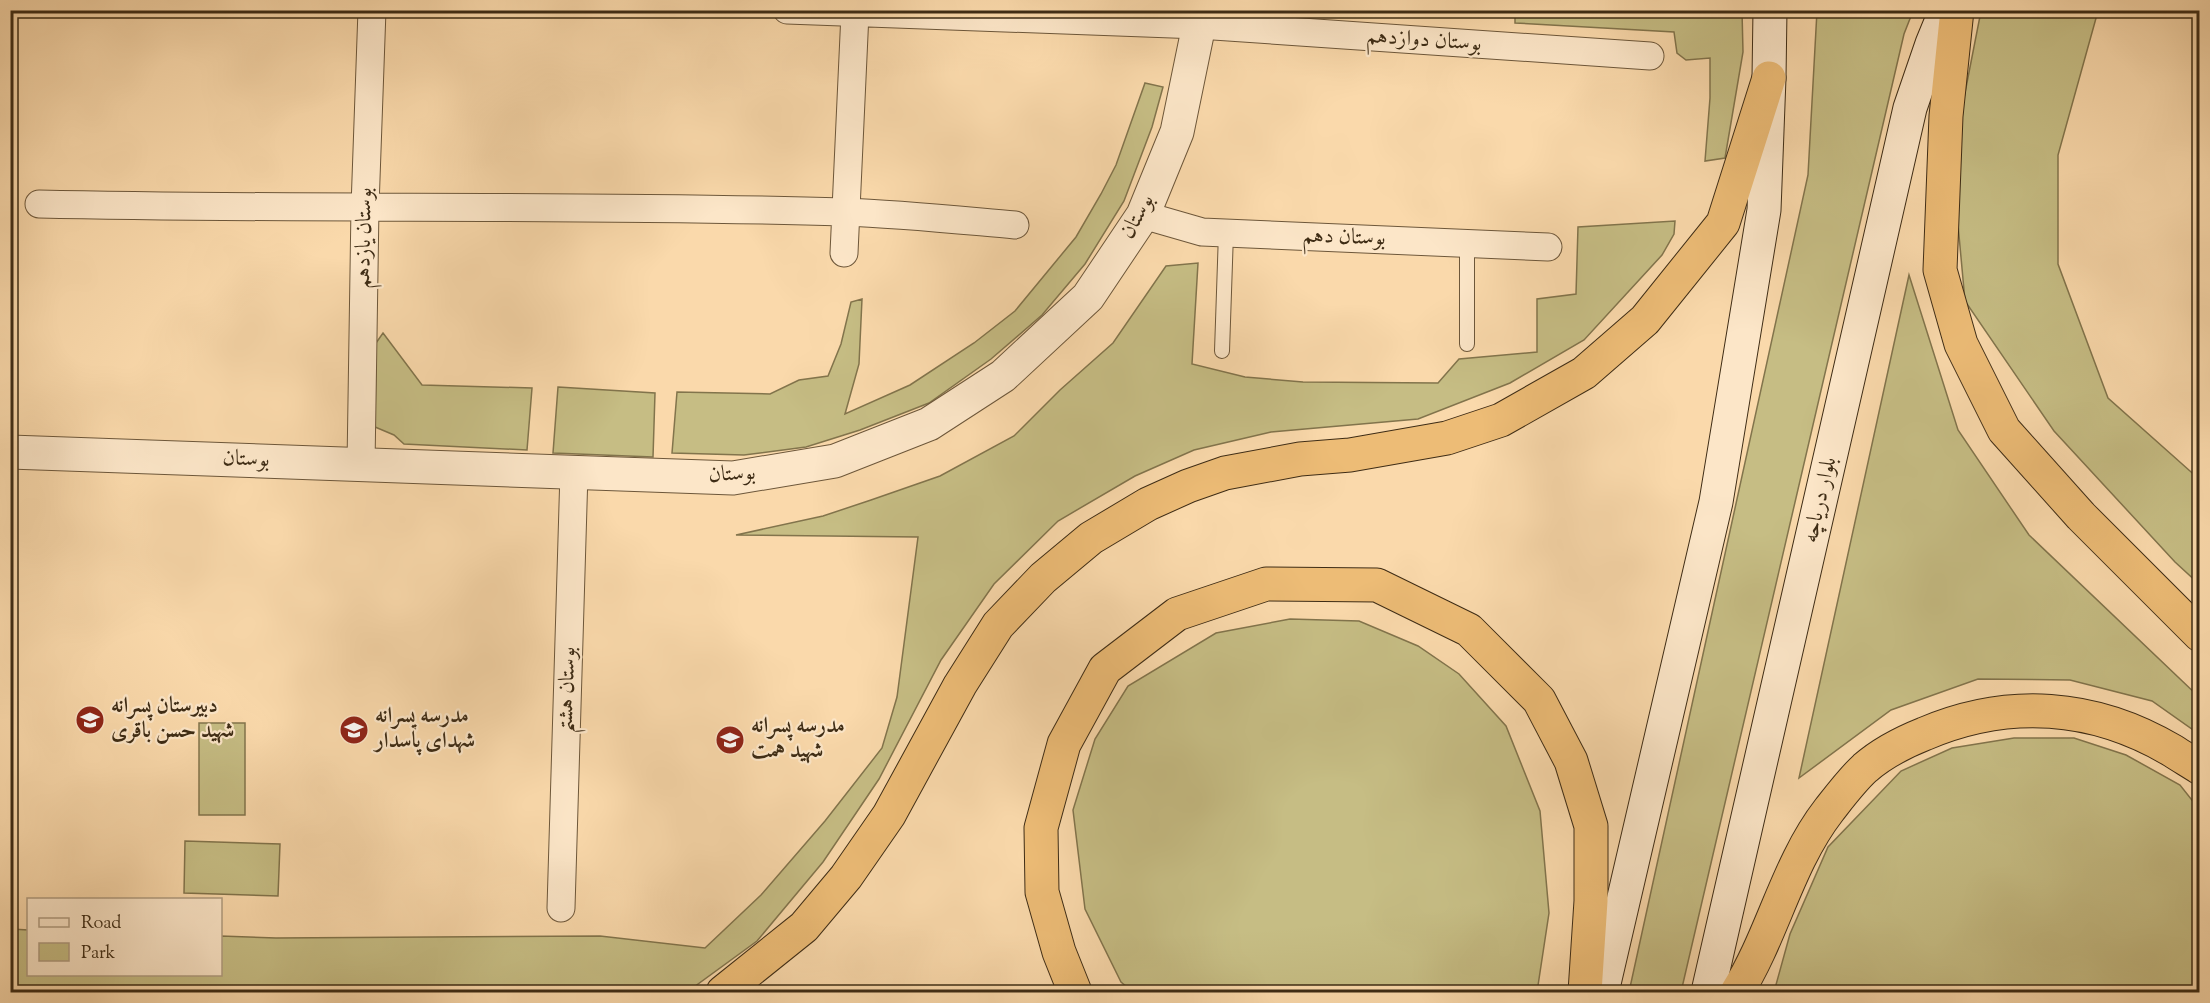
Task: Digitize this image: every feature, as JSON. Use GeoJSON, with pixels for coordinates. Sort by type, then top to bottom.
{"type":"FeatureCollection","features":[{"type":"Feature","properties":{"kind":"highway"},"geometry":{"type":"LineString","coordinates":[[1957,10],[1946,116],[1940,270],[1961,344],[2004,430],[2081,516],[2199,635]]}},
{"type":"Feature","properties":{"kind":"highway"},"geometry":{"type":"LineString","coordinates":[[723,993],[804,927],[846,877],[890,815],[960,685],[998,625],[1043,578],[1091,538],[1148,504],[1188,486],[1225,473],[1300,459],[1350,455],[1447,438],[1501,420],[1584,373],[1645,320],[1723,223],[1770,78]]}},
{"type":"Feature","properties":{"kind":"highway"},"geometry":{"type":"LineString","coordinates":[[1075,993],[1059,952],[1042,892],[1041,828],[1064,744],[1105,669],[1177,614],[1266,584],[1377,585],[1469,630],[1539,700],[1571,761],[1590,826],[1591,901],[1586,993]]}},
{"type":"Feature","properties":{"kind":"highway"},"geometry":{"type":"LineString","coordinates":[[1737,993],[1752,968],[1799,860],[1828,811],[1866,768],[1905,742],[1948,724],[1997,713],[2047,710],[2095,717],[2150,737],[2199,768]]}},
{"type":"Feature","properties":{"kind":"main road"},"geometry":{"type":"LineString","coordinates":[[1602,993],[1716,502],[1764,210],[1770,78],[1770,10]]}},
{"type":"Feature","properties":{"kind":"main road","name":"بلوار دریاچه"},"geometry":{"type":"LineString","coordinates":[[1708,993],[1910,108],[1946,10]]}},
{"type":"Feature","properties":{"kind":"main road","name":"بوستان"},"geometry":{"type":"LineString","coordinates":[[10,452],[733,478],[835,461],[929,424],[1003,376],[1088,297],[1143,215],[1177,132],[1199,18]]}},
{"type":"Feature","properties":{"kind":"street","name":"بوستان یازدهم"},"geometry":{"type":"LineString","coordinates":[[361,465],[365,207],[372,10]]}},
{"type":"Feature","properties":{"kind":"street","name":"بوستان دوازدهم"},"geometry":{"type":"LineString","coordinates":[[787,10],[1199,18],[1650,56]]}},
{"type":"Feature","properties":{"kind":"street"},"geometry":{"type":"LineString","coordinates":[[844,253],[855,12]]}},
{"type":"Feature","properties":{"kind":"street"},"geometry":{"type":"LineString","coordinates":[[39,204],[211,208],[451,206],[846,212],[1015,225]]}},
{"type":"Feature","properties":{"kind":"street","name":"بوستان دهم"},"geometry":{"type":"LineString","coordinates":[[1143,215],[1202,232],[1548,247]]}},
{"type":"Feature","properties":{"kind":"street","name":"بوستان هشتم"},"geometry":{"type":"LineString","coordinates":[[561,908],[574,472]]}},
{"type":"Feature","properties":{"kind":"lane"},"geometry":{"type":"LineString","coordinates":[[1222,351],[1226,233]]}},
{"type":"Feature","properties":{"kind":"lane"},"geometry":{"type":"LineString","coordinates":[[1467,243],[1467,344]]}},
{"type":"Feature","properties":{"kind":"green space"},"geometry":{"type":"Polygon","coordinates":[[[1515,11],[1742,11],[1743,52],[1725,158],[1705,161],[1710,98],[1710,58],[1686,60],[1677,53],[1674,32],[1515,23],[1515,11]]]}},
{"type":"Feature","properties":{"kind":"green space"},"geometry":{"type":"Polygon","coordinates":[[[1817,11],[1913,11],[1904,34],[1681,992],[1629,992],[1808,175],[1817,11]]]}},
{"type":"Feature","properties":{"kind":"green space"},"geometry":{"type":"Polygon","coordinates":[[[1981,11],[2098,11],[2058,155],[2058,264],[2108,398],[2199,479],[2199,584],[2175,562],[2054,431],[1965,301],[1952,159],[1981,11]]]}},
{"type":"Feature","properties":{"kind":"green space"},"geometry":{"type":"Polygon","coordinates":[[[1145,83],[1163,87],[1152,127],[1124,201],[1085,264],[1042,315],[991,359],[929,403],[860,430],[806,447],[744,455],[672,453],[677,392],[770,394],[799,380],[828,376],[841,344],[851,302],[862,299],[859,364],[845,414],[910,385],[974,343],[1015,311],[1076,237],[1101,194],[1116,165],[1145,83]]]}},
{"type":"Feature","properties":{"kind":"green space"},"geometry":{"type":"Polygon","coordinates":[[[1675,221],[1674,234],[1662,255],[1584,340],[1510,383],[1418,419],[1271,432],[1194,450],[1135,476],[1058,521],[994,584],[941,660],[879,779],[823,862],[757,941],[687,992],[11,992],[11,929],[27,930],[27,976],[222,976],[222,936],[276,938],[600,936],[705,948],[761,895],[825,821],[882,748],[897,697],[918,537],[736,535],[823,516],[940,476],[1014,436],[1060,390],[1113,343],[1166,266],[1198,263],[1192,364],[1245,377],[1303,382],[1438,383],[1459,359],[1537,352],[1537,299],[1576,294],[1578,227],[1675,221]]]}},
{"type":"Feature","properties":{"kind":"green space"},"geometry":{"type":"Polygon","coordinates":[[[1909,275],[1958,430],[2029,535],[2199,697],[2199,734],[2152,701],[2070,680],[1978,679],[1891,710],[1799,778],[1909,275]]]}},
{"type":"Feature","properties":{"kind":"green space"},"geometry":{"type":"Polygon","coordinates":[[[383,333],[422,385],[532,388],[527,450],[404,444],[394,435],[375,427],[376,343],[383,333]]]}},
{"type":"Feature","properties":{"kind":"green space"},"geometry":{"type":"Polygon","coordinates":[[[558,387],[655,393],[653,457],[553,453],[558,387]]]}},
{"type":"Feature","properties":{"kind":"green space"},"geometry":{"type":"Polygon","coordinates":[[[1290,619],[1359,621],[1418,646],[1459,674],[1506,726],[1540,811],[1549,913],[1537,992],[1133,992],[1121,982],[1085,909],[1073,810],[1095,739],[1128,686],[1216,633],[1290,619]]]}},
{"type":"Feature","properties":{"kind":"green space"},"geometry":{"type":"Polygon","coordinates":[[[199,723],[245,723],[245,815],[199,815],[199,723]]]}},
{"type":"Feature","properties":{"kind":"green space"},"geometry":{"type":"Polygon","coordinates":[[[2014,738],[2074,738],[2126,755],[2180,785],[2199,809],[2199,992],[1774,992],[1790,934],[1828,847],[1901,771],[1952,748],[2014,738]]]}},
{"type":"Feature","properties":{"kind":"green space"},"geometry":{"type":"Polygon","coordinates":[[[185,841],[280,844],[278,896],[184,893],[185,841]]]}},
{"type":"Feature","properties":{"kind":"place","name":"دبیرستان پسرانه شهید حسن باقری"},"geometry":{"type":"Point","coordinates":[90,720]}},
{"type":"Feature","properties":{"kind":"place","name":"مدرسه پسرانه شهدای پاسدار"},"geometry":{"type":"Point","coordinates":[354,730]}},
{"type":"Feature","properties":{"kind":"place","name":"مدرسه پسرانه شهید همت"},"geometry":{"type":"Point","coordinates":[730,740]}}]}
